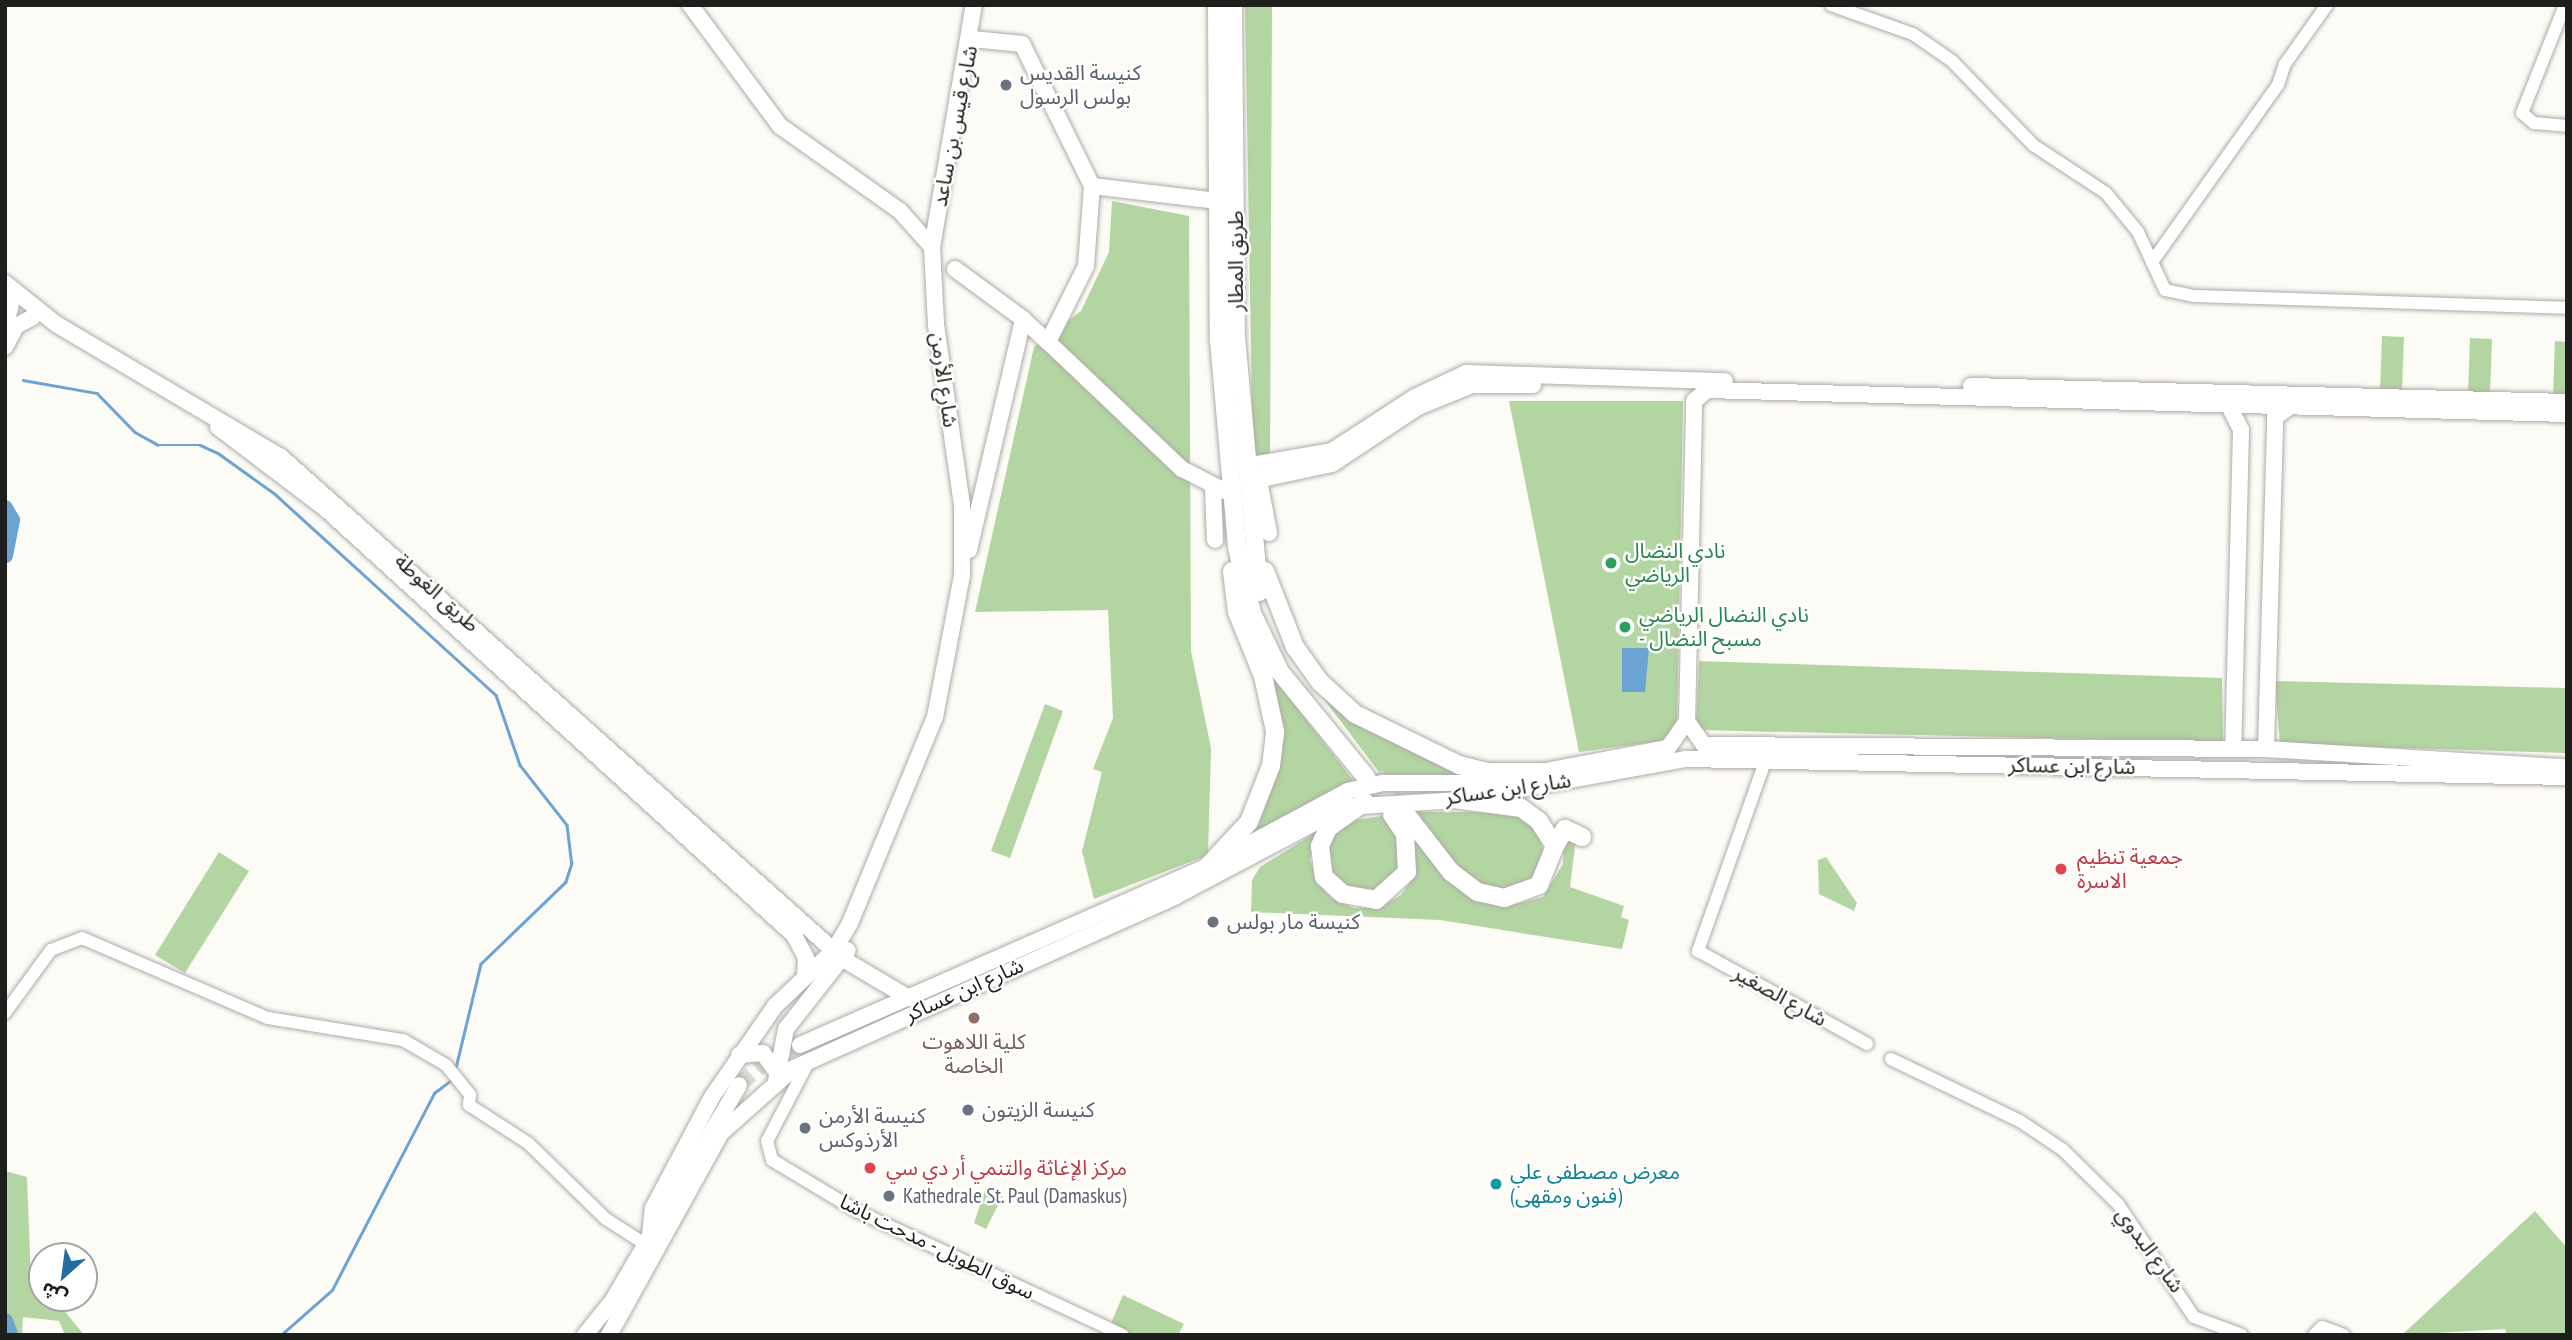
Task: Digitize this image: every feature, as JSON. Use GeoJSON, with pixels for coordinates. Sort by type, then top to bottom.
{"type":"FeatureCollection","features":[{"type":"Feature","properties":{"kind":"highway","name":"طريق المطار"},"geometry":{"type":"LineString","coordinates":[[1217,5],[1221,491],[1237,547]]}},
{"type":"Feature","properties":{"kind":"highway","name":"طريق المطار"},"geometry":{"type":"LineString","coordinates":[[1233,5],[1236,337],[1251,476],[1249,517]]}},
{"type":"Feature","properties":{"kind":"highway"},"geometry":{"type":"LineString","coordinates":[[1249,517],[1287,632],[1337,698],[1376,727],[1449,761],[1487,772],[1542,772]]}},
{"type":"Feature","properties":{"kind":"highway"},"geometry":{"type":"LineString","coordinates":[[1237,547],[1252,613],[1280,672],[1370,776],[1273,635],[1254,574],[1249,517]]}},
{"type":"Feature","properties":{"kind":"highway"},"geometry":{"type":"LineString","coordinates":[[1208,866],[1249,822],[1271,766],[1275,731],[1268,689],[1237,612],[1232,574],[1237,547]]}},
{"type":"Feature","properties":{"kind":"highway"},"geometry":{"type":"LineString","coordinates":[[1460,800],[1521,808],[1539,821],[1555,846]]}},
{"type":"Feature","properties":{"kind":"highway"},"geometry":{"type":"LineString","coordinates":[[1365,802],[1328,828],[1320,846],[1324,877],[1343,894],[1376,900],[1407,872],[1405,834],[1399,815],[1451,872],[1490,896],[1516,896],[1539,885],[1565,829],[1582,837]]}},
{"type":"Feature","properties":{"kind":"main road"},"geometry":{"type":"LineString","coordinates":[[690,5],[780,126],[900,211],[932,247]]}},
{"type":"Feature","properties":{"kind":"main road","name":"شارع قيس بن ساعد"},"geometry":{"type":"LineString","coordinates":[[932,247],[972,39],[974,5]]}},
{"type":"Feature","properties":{"kind":"main road"},"geometry":{"type":"LineString","coordinates":[[972,39],[1022,44],[1092,186],[1086,266],[1048,342]]}},
{"type":"Feature","properties":{"kind":"main road"},"geometry":{"type":"LineString","coordinates":[[1092,186],[1218,201]]}},
{"type":"Feature","properties":{"kind":"main road","name":"شارع الأرمن"},"geometry":{"type":"LineString","coordinates":[[839,955],[883,858],[881,846],[945,686],[962,576],[962,505],[936,324],[932,247]]}},
{"type":"Feature","properties":{"kind":"main road"},"geometry":{"type":"LineString","coordinates":[[955,270],[1023,319],[1170,459],[1221,491],[1215,540]]}},
{"type":"Feature","properties":{"kind":"main road","name":"طريق الغوطة"},"geometry":{"type":"LineString","coordinates":[[5,283],[56,324],[249,433],[317,485],[839,955],[909,998]]}},
{"type":"Feature","properties":{"kind":"main road"},"geometry":{"type":"LineString","coordinates":[[9,298],[33,317],[233,436],[302,488],[794,936],[806,958],[805,977]]}},
{"type":"Feature","properties":{"kind":"main road"},"geometry":{"type":"LineString","coordinates":[[5,328],[9,298]]}},
{"type":"Feature","properties":{"kind":"main road"},"geometry":{"type":"LineString","coordinates":[[5,347],[16,326],[33,317]]}},
{"type":"Feature","properties":{"kind":"main road"},"geometry":{"type":"LineString","coordinates":[[962,576],[1023,319]]}},
{"type":"Feature","properties":{"kind":"main road"},"geometry":{"type":"LineString","coordinates":[[1251,476],[1332,451],[1415,397],[1466,373],[2567,402]]}},
{"type":"Feature","properties":{"kind":"main road"},"geometry":{"type":"LineString","coordinates":[[1251,476],[1332,464],[1418,407],[1472,385],[1669,386],[1695,401]]}},
{"type":"Feature","properties":{"kind":"main road"},"geometry":{"type":"LineString","coordinates":[[1695,401],[1715,389],[2567,414]]}},
{"type":"Feature","properties":{"kind":"main road"},"geometry":{"type":"LineString","coordinates":[[1687,722],[1695,401]]}},
{"type":"Feature","properties":{"kind":"main road"},"geometry":{"type":"LineString","coordinates":[[2228,404],[2241,430],[2233,749]]}},
{"type":"Feature","properties":{"kind":"main road"},"geometry":{"type":"LineString","coordinates":[[2266,749],[2275,417],[2291,405]]}},
{"type":"Feature","properties":{"kind":"main road"},"geometry":{"type":"LineString","coordinates":[[1251,476],[1269,533]]}},
{"type":"Feature","properties":{"kind":"main road"},"geometry":{"type":"LineString","coordinates":[[962,505],[979,506]]}},
{"type":"Feature","properties":{"kind":"main road","name":"شارع ابن عساكر"},"geometry":{"type":"LineString","coordinates":[[609,1335],[721,1133],[775,1075],[805,1051],[909,998],[1208,866],[1348,791],[1392,783],[1482,783],[1668,748],[1687,722],[1704,746],[2266,749],[2567,767]]}},
{"type":"Feature","properties":{"kind":"main road","name":"شارع ابن عساكر"},"geometry":{"type":"LineString","coordinates":[[805,1051],[1176,896],[1307,824],[1365,802],[1460,800],[1686,759],[2567,777]]}},
{"type":"Feature","properties":{"kind":"main road"},"geometry":{"type":"LineString","coordinates":[[648,1240],[653,1208],[739,1055],[805,977],[839,955]]}},
{"type":"Feature","properties":{"kind":"main road"},"geometry":{"type":"LineString","coordinates":[[775,1075],[793,1017],[839,955]]}},
{"type":"Feature","properties":{"kind":"main road"},"geometry":{"type":"LineString","coordinates":[[739,1055],[763,1053],[775,1075]]}},
{"type":"Feature","properties":{"kind":"main road"},"geometry":{"type":"LineString","coordinates":[[585,1335],[648,1240],[739,1085]]}},
{"type":"Feature","properties":{"kind":"street"},"geometry":{"type":"LineString","coordinates":[[1831,5],[1913,34],[1952,61],[2033,145],[2106,193],[2138,232],[2165,290],[2194,296],[2567,308]]}},
{"type":"Feature","properties":{"kind":"street"},"geometry":{"type":"LineString","coordinates":[[2152,262],[2278,85],[2285,64],[2327,5]]}},
{"type":"Feature","properties":{"kind":"street"},"geometry":{"type":"LineString","coordinates":[[2565,5],[2522,113],[2534,123],[2567,126]]}},
{"type":"Feature","properties":{"kind":"street","name":"شارع الصغير"},"geometry":{"type":"LineString","coordinates":[[1766,759],[1698,951],[1867,1044]]}},
{"type":"Feature","properties":{"kind":"street"},"geometry":{"type":"LineString","coordinates":[[5,1013],[51,950],[82,938],[287,1024],[403,1040],[446,1065],[470,1095],[469,1105],[528,1143],[606,1219],[648,1240]]}},
{"type":"Feature","properties":{"kind":"street"},"geometry":{"type":"LineString","coordinates":[[777,1115],[805,1051]]}},
{"type":"Feature","properties":{"kind":"street","name":"شارع البدوي"},"geometry":{"type":"LineString","coordinates":[[1891,1059],[2020,1121],[2063,1150],[2118,1204],[2194,1317],[2242,1335]]}},
{"type":"Feature","properties":{"kind":"street"},"geometry":{"type":"LineString","coordinates":[[775,1075],[781,1099],[777,1115]]}},
{"type":"Feature","properties":{"kind":"street","name":"سوق الطويل - مدحت باشا"},"geometry":{"type":"LineString","coordinates":[[777,1115],[767,1141],[770,1157],[786,1170],[857,1211],[1123,1335]]}},
{"type":"Feature","properties":{"kind":"street"},"geometry":{"type":"LineString","coordinates":[[2314,1335],[2322,1327],[2344,1335]]}},
{"type":"Feature","properties":{"kind":"green space"},"geometry":{"type":"Polygon","coordinates":[[[1245,5],[1272,5],[1270,461],[1253,464],[1245,5]]]}},
{"type":"Feature","properties":{"kind":"green space"},"geometry":{"type":"Polygon","coordinates":[[[1112,201],[1189,216],[1191,651],[1211,748],[1208,855],[1094,899],[1082,851],[1102,772],[1093,769],[1113,718],[1108,610],[975,612],[1034,347],[1081,311],[1109,252],[1112,201]]]}},
{"type":"Feature","properties":{"kind":"green space"},"geometry":{"type":"Polygon","coordinates":[[[2382,336],[2404,337],[2402,392],[2380,391],[2382,336]]]}},
{"type":"Feature","properties":{"kind":"green space"},"geometry":{"type":"Polygon","coordinates":[[[2470,338],[2492,339],[2490,394],[2468,393],[2470,338]]]}},
{"type":"Feature","properties":{"kind":"green space"},"geometry":{"type":"Polygon","coordinates":[[[2555,341],[2567,342],[2567,397],[2553,396],[2555,341]]]}},
{"type":"Feature","properties":{"kind":"green space","name":"نادي النضال الرياضي"},"geometry":{"type":"Polygon","coordinates":[[[1509,401],[1683,401],[1677,724],[1669,740],[1579,752],[1509,401]]]}},
{"type":"Feature","properties":{"kind":"green space"},"geometry":{"type":"Polygon","coordinates":[[[1699,661],[2222,678],[2223,742],[1696,730],[1699,661]]]}},
{"type":"Feature","properties":{"kind":"green space"},"geometry":{"type":"Polygon","coordinates":[[[1273,677],[1353,780],[1247,837],[1282,742],[1273,677]]]}},
{"type":"Feature","properties":{"kind":"green space"},"geometry":{"type":"Polygon","coordinates":[[[2275,681],[2567,688],[2567,753],[2280,744],[2275,681]]]}},
{"type":"Feature","properties":{"kind":"green space"},"geometry":{"type":"Polygon","coordinates":[[[1314,686],[1491,776],[1382,776],[1314,686]]]}},
{"type":"Feature","properties":{"kind":"green space"},"geometry":{"type":"Polygon","coordinates":[[[1045,704],[1063,711],[1010,858],[991,851],[1045,704]]]}},
{"type":"Feature","properties":{"kind":"green space"},"geometry":{"type":"Polygon","coordinates":[[[1414,812],[1508,812],[1522,817],[1539,834],[1545,861],[1531,883],[1498,891],[1457,870],[1414,812]]]}},
{"type":"Feature","properties":{"kind":"green space"},"geometry":{"type":"Polygon","coordinates":[[[1383,816],[1397,833],[1401,869],[1378,890],[1353,891],[1335,881],[1325,855],[1331,834],[1345,821],[1383,816]]]}},
{"type":"Feature","properties":{"kind":"green space"},"geometry":{"type":"Polygon","coordinates":[[[1315,833],[1310,860],[1317,882],[1331,898],[1354,908],[1379,908],[1401,895],[1415,875],[1414,835],[1497,904],[1513,905],[1543,897],[1563,864],[1564,840],[1576,839],[1570,887],[1624,906],[1621,917],[1629,920],[1622,949],[1440,920],[1251,912],[1252,880],[1260,867],[1315,833]]]}},
{"type":"Feature","properties":{"kind":"green space"},"geometry":{"type":"Polygon","coordinates":[[[219,852],[249,871],[185,973],[155,955],[219,852]]]}},
{"type":"Feature","properties":{"kind":"green space"},"geometry":{"type":"Polygon","coordinates":[[[1826,857],[1857,903],[1854,911],[1819,894],[1818,860],[1826,857]]]}},
{"type":"Feature","properties":{"kind":"green space"},"geometry":{"type":"Polygon","coordinates":[[[5,1171],[27,1177],[28,1312],[65,1312],[84,1335],[65,1335],[59,1321],[23,1317],[22,1335],[5,1335],[5,1171]]]}},
{"type":"Feature","properties":{"kind":"green space"},"geometry":{"type":"Polygon","coordinates":[[[986,1188],[1003,1195],[986,1229],[974,1223],[986,1188]]]}},
{"type":"Feature","properties":{"kind":"green space"},"geometry":{"type":"Polygon","coordinates":[[[2535,1211],[2567,1248],[2567,1335],[2507,1335],[2505,1329],[2402,1335],[2535,1211]]]}},
{"type":"Feature","properties":{"kind":"green space"},"geometry":{"type":"Polygon","coordinates":[[[1123,1295],[1184,1324],[1178,1335],[1123,1335],[1109,1328],[1123,1295]]]}},
{"type":"Feature","properties":{"kind":"water"},"geometry":{"type":"Polygon","coordinates":[[[1622,648],[1649,648],[1645,692],[1622,692],[1622,648]]]}},
{"type":"Feature","properties":{"kind":"waterway"},"geometry":{"type":"LineString","coordinates":[[23,380],[97,393],[135,432],[158,445],[200,445],[218,453],[275,494],[496,695],[520,765],[567,825],[572,863],[566,882],[481,964],[456,1068]]}},
{"type":"Feature","properties":{"kind":"waterway"},"geometry":{"type":"LineString","coordinates":[[5,508],[12,520],[5,555]]}},
{"type":"Feature","properties":{"kind":"waterway"},"geometry":{"type":"LineString","coordinates":[[281,1335],[332,1290],[434,1093],[450,1081]]}},
{"type":"Feature","properties":{"kind":"waterway"},"geometry":{"type":"LineString","coordinates":[[5,1321],[10,1335]]}},
{"type":"Feature","properties":{"kind":"tunnel"},"geometry":{"type":"LineString","coordinates":[[1375,775],[1406,814]]}},
{"type":"Feature","properties":{"kind":"tunnel"},"geometry":{"type":"LineString","coordinates":[[739,1085],[767,1061],[800,1045]]}},
{"type":"Feature","properties":{"kind":"place","name":"كنيسة القديس بولس الرسول"},"geometry":{"type":"Point","coordinates":[1006,85]}},
{"type":"Feature","properties":{"kind":"place","name":"نادي النضال الرياضي"},"geometry":{"type":"Point","coordinates":[1611,563]}},
{"type":"Feature","properties":{"kind":"place","name":"نادي النضال الرياضي - مسبح النضال"},"geometry":{"type":"Point","coordinates":[1625,627]}},
{"type":"Feature","properties":{"kind":"place","name":"جمعية تنظيم الاسرة"},"geometry":{"type":"Point","coordinates":[2061,869]}},
{"type":"Feature","properties":{"kind":"place","name":"كنيسة مار بولس"},"geometry":{"type":"Point","coordinates":[1213,922]}},
{"type":"Feature","properties":{"kind":"place","name":"كلية اللاهوت الخاصة"},"geometry":{"type":"Point","coordinates":[974,1018]}},
{"type":"Feature","properties":{"kind":"place","name":"كنيسة الزيتون"},"geometry":{"type":"Point","coordinates":[968,1110]}},
{"type":"Feature","properties":{"kind":"place","name":"كنيسة الأرمن الأرذوكس"},"geometry":{"type":"Point","coordinates":[805,1128]}},
{"type":"Feature","properties":{"kind":"place","name":"مركز الإغاثة والتنمي أر دي سي"},"geometry":{"type":"Point","coordinates":[870,1168]}},
{"type":"Feature","properties":{"kind":"place","name":"معرض مصطفى علي (فنون ومقهى)"},"geometry":{"type":"Point","coordinates":[1496,1184]}},
{"type":"Feature","properties":{"kind":"place","name":"Kathedrale St. Paul (Damaskus)"},"geometry":{"type":"Point","coordinates":[889,1196]}}]}
